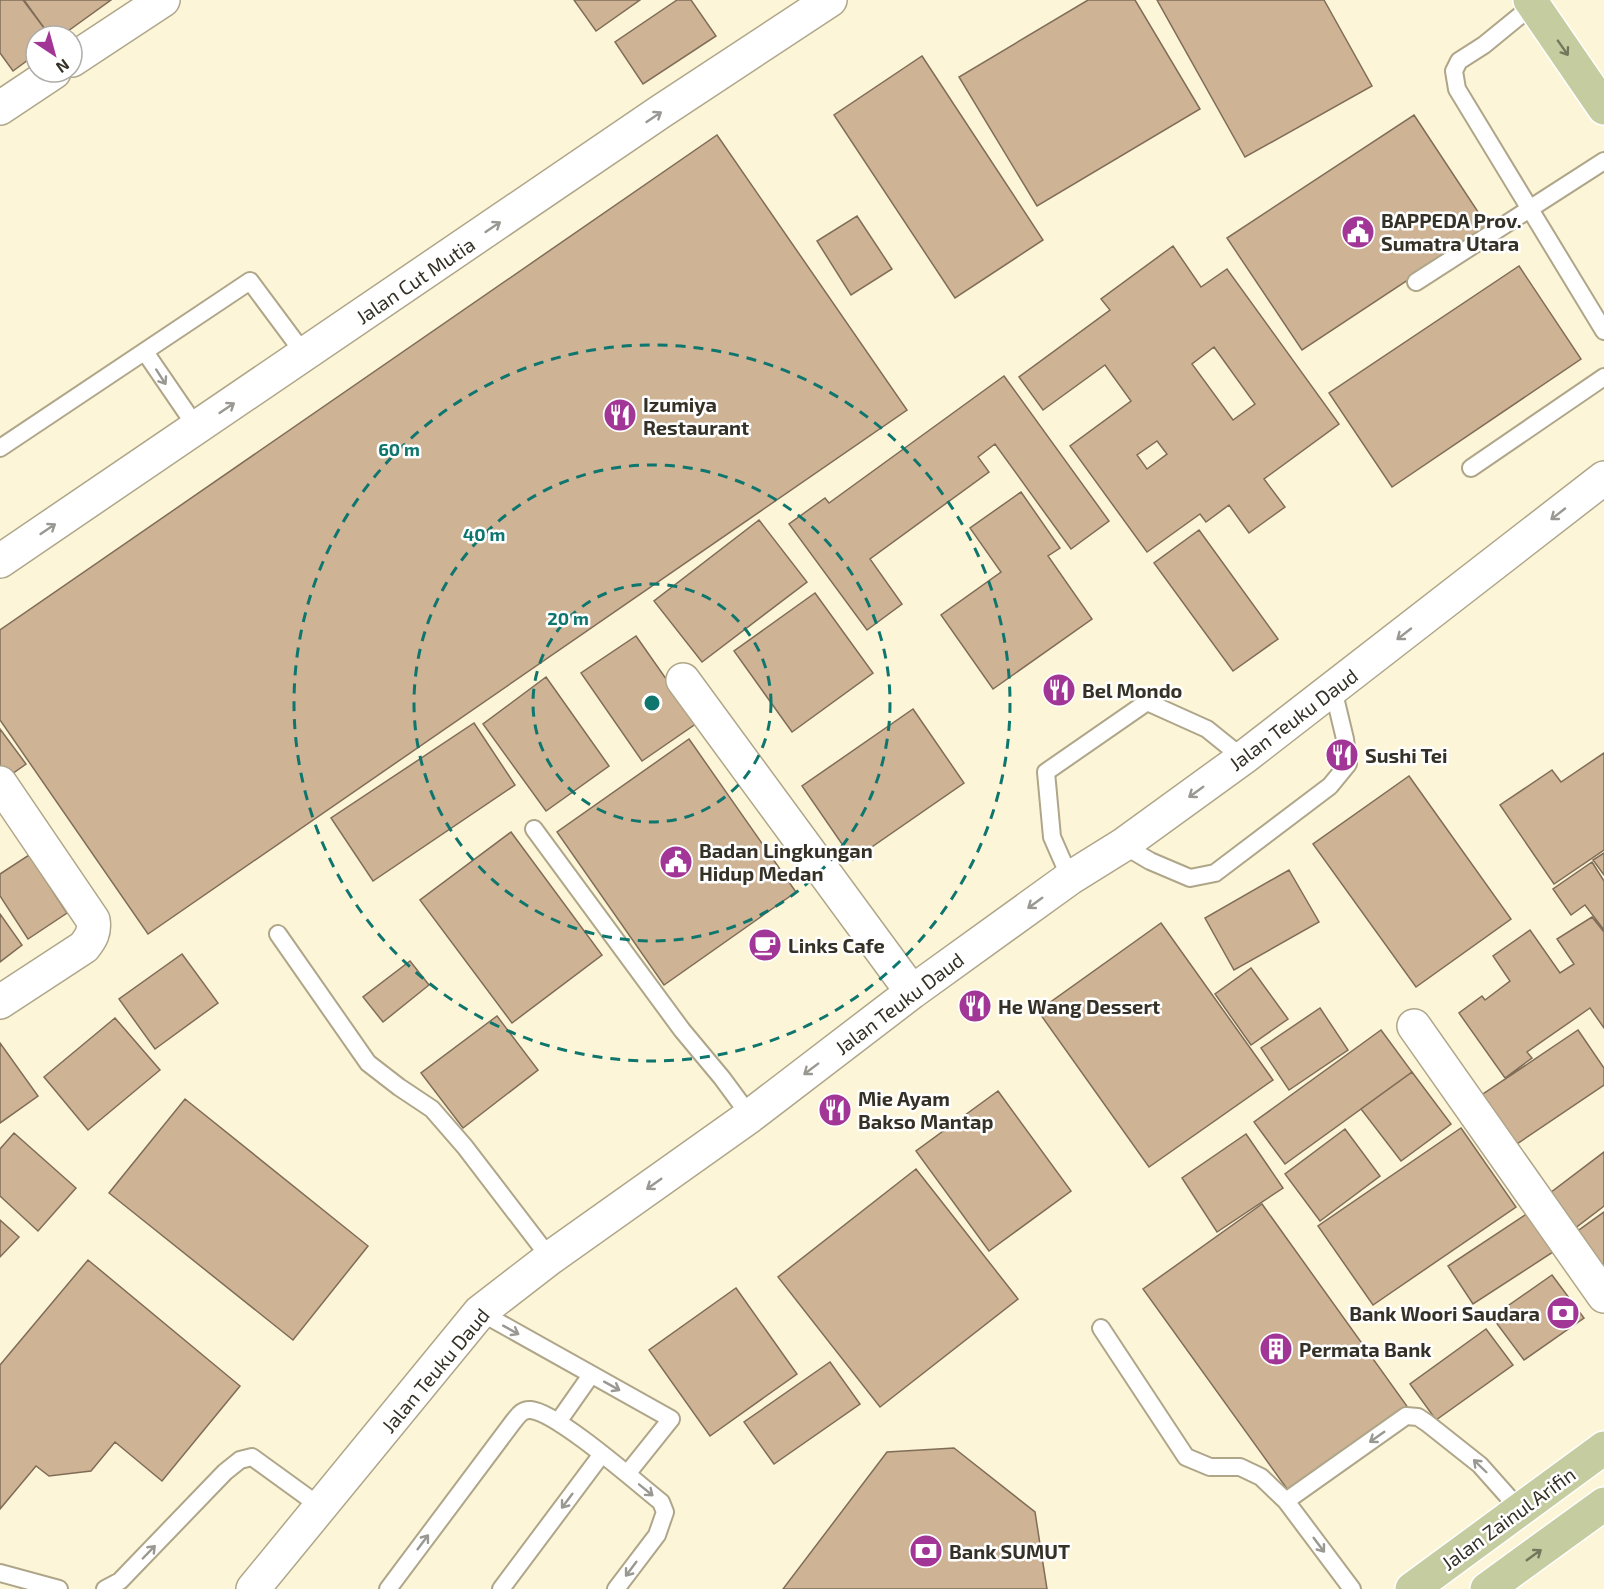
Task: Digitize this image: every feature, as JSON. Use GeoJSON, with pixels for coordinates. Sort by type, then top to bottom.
{"type":"FeatureCollection","features":[{"type":"Feature","properties":{"kind":"main road"},"geometry":{"type":"LineString","coordinates":[[1531,2],[1604,108]]}},
{"type":"Feature","properties":{"kind":"main road","name":"Jalan Zainul Arifin"},"geometry":{"type":"LineString","coordinates":[[1412,1589],[1602,1453]]}},
{"type":"Feature","properties":{"kind":"main road"},"geometry":{"type":"LineString","coordinates":[[1487,1589],[1604,1504]]}},
{"type":"Feature","properties":{"kind":"street"},"geometry":{"type":"LineString","coordinates":[[84,52],[163,0]]}},
{"type":"Feature","properties":{"kind":"street","name":"Jalan Cut Mutia"},"geometry":{"type":"LineString","coordinates":[[0,561],[660,112],[830,0]]}},
{"type":"Feature","properties":{"kind":"street"},"geometry":{"type":"LineString","coordinates":[[0,108],[36,84]]}},
{"type":"Feature","properties":{"kind":"street","name":"Jalan Teuku Daud"},"geometry":{"type":"LineString","coordinates":[[253,1589],[480,1312],[550,1258],[750,1116],[912,993],[1070,878],[1123,845],[1243,758],[1604,478]]}},
{"type":"Feature","properties":{"kind":"street"},"geometry":{"type":"LineString","coordinates":[[682,680],[912,993]]}},
{"type":"Feature","properties":{"kind":"street"},"geometry":{"type":"LineString","coordinates":[[0,783],[93,921],[94,929],[84,947],[0,1002]]}},
{"type":"Feature","properties":{"kind":"street"},"geometry":{"type":"LineString","coordinates":[[1414,1026],[1604,1296]]}},
{"type":"Feature","properties":{"kind":"lane"},"geometry":{"type":"LineString","coordinates":[[1531,2],[1484,45],[1459,61],[1454,70],[1456,89],[1531,208],[1604,331]]}},
{"type":"Feature","properties":{"kind":"lane"},"geometry":{"type":"LineString","coordinates":[[1416,282],[1604,161]]}},
{"type":"Feature","properties":{"kind":"lane"},"geometry":{"type":"LineString","coordinates":[[0,448],[250,281],[305,355]]}},
{"type":"Feature","properties":{"kind":"lane"},"geometry":{"type":"LineString","coordinates":[[145,352],[197,429]]}},
{"type":"Feature","properties":{"kind":"lane"},"geometry":{"type":"LineString","coordinates":[[1471,468],[1604,377]]}},
{"type":"Feature","properties":{"kind":"lane"},"geometry":{"type":"LineString","coordinates":[[1123,845],[1150,861],[1190,878],[1215,873],[1330,786],[1348,764],[1345,739],[1333,689]]}},
{"type":"Feature","properties":{"kind":"lane"},"geometry":{"type":"LineString","coordinates":[[1070,878],[1053,837],[1046,772],[1138,708],[1147,702],[1208,729],[1243,758]]}},
{"type":"Feature","properties":{"kind":"lane"},"geometry":{"type":"LineString","coordinates":[[534,829],[682,1030],[750,1116]]}},
{"type":"Feature","properties":{"kind":"lane"},"geometry":{"type":"LineString","coordinates":[[278,934],[368,1063],[399,1087],[432,1108],[465,1147],[550,1258]]}},
{"type":"Feature","properties":{"kind":"lane"},"geometry":{"type":"LineString","coordinates":[[480,1312],[671,1419],[627,1474]]}},
{"type":"Feature","properties":{"kind":"lane"},"geometry":{"type":"LineString","coordinates":[[1101,1328],[1186,1457],[1210,1467],[1240,1467],[1261,1477],[1286,1501],[1352,1589]]}},
{"type":"Feature","properties":{"kind":"lane"},"geometry":{"type":"LineString","coordinates":[[558,1422],[591,1375]]}},
{"type":"Feature","properties":{"kind":"lane"},"geometry":{"type":"LineString","coordinates":[[388,1589],[522,1412],[529,1410],[558,1422],[661,1502],[665,1512],[657,1535],[616,1589]]}},
{"type":"Feature","properties":{"kind":"lane"},"geometry":{"type":"LineString","coordinates":[[1286,1501],[1406,1416],[1418,1417],[1480,1465],[1520,1510]]}},
{"type":"Feature","properties":{"kind":"lane"},"geometry":{"type":"LineString","coordinates":[[501,1589],[602,1454]]}},
{"type":"Feature","properties":{"kind":"lane"},"geometry":{"type":"LineString","coordinates":[[105,1589],[120,1581],[225,1472],[240,1460],[252,1457],[321,1507]]}},
{"type":"Feature","properties":{"kind":"lane"},"geometry":{"type":"LineString","coordinates":[[0,1573],[59,1589]]}},
{"type":"Feature","properties":{"kind":"building"},"geometry":{"type":"Polygon","coordinates":[[[0,0],[23,0],[41,24],[24,24],[24,63],[13,71],[0,53],[0,0]]]}},
{"type":"Feature","properties":{"kind":"building"},"geometry":{"type":"Polygon","coordinates":[[[24,0],[111,0],[78,24],[41,24],[24,0]]]}},
{"type":"Feature","properties":{"kind":"building"},"geometry":{"type":"Polygon","coordinates":[[[574,0],[640,0],[596,31],[574,0]]]}},
{"type":"Feature","properties":{"kind":"building"},"geometry":{"type":"Polygon","coordinates":[[[677,0],[691,0],[716,36],[643,84],[615,42],[677,0]]]}},
{"type":"Feature","properties":{"kind":"building"},"geometry":{"type":"Polygon","coordinates":[[[1088,0],[1135,0],[1200,109],[1037,206],[959,77],[1088,0]]]}},
{"type":"Feature","properties":{"kind":"building"},"geometry":{"type":"Polygon","coordinates":[[[1157,0],[1324,0],[1372,86],[1245,157],[1157,0]]]}},
{"type":"Feature","properties":{"kind":"building"},"geometry":{"type":"Polygon","coordinates":[[[922,56],[1043,240],[955,298],[834,115],[922,56]]]}},
{"type":"Feature","properties":{"kind":"building","name":"BAPPEDA Prov. Sumatra Utara"},"geometry":{"type":"Polygon","coordinates":[[[1414,115],[1488,227],[1302,350],[1227,238],[1414,115]]]}},
{"type":"Feature","properties":{"kind":"building"},"geometry":{"type":"Polygon","coordinates":[[[717,135],[907,410],[148,934],[0,720],[0,630],[717,135]]]}},
{"type":"Feature","properties":{"kind":"building"},"geometry":{"type":"Polygon","coordinates":[[[857,216],[892,269],[851,295],[817,241],[857,216]]]}},
{"type":"Feature","properties":{"kind":"building"},"geometry":{"type":"Polygon","coordinates":[[[1173,246],[1201,287],[1227,269],[1339,424],[1264,479],[1285,507],[1249,533],[1229,505],[1206,522],[1200,514],[1147,552],[1070,446],[1131,401],[1105,365],[1043,410],[1019,377],[1110,310],[1101,299],[1173,246]],[[1214,347],[1192,364],[1233,420],[1255,404],[1214,347]],[[1157,441],[1137,455],[1147,469],[1167,454],[1157,441]]]}},
{"type":"Feature","properties":{"kind":"building"},"geometry":{"type":"Polygon","coordinates":[[[1519,266],[1581,359],[1392,487],[1329,393],[1519,266]]]}},
{"type":"Feature","properties":{"kind":"building"},"geometry":{"type":"Polygon","coordinates":[[[1004,376],[1109,521],[1071,549],[995,444],[978,457],[989,472],[870,559],[902,604],[867,630],[789,524],[825,498],[829,503],[1004,376]]]}},
{"type":"Feature","properties":{"kind":"building"},"geometry":{"type":"Polygon","coordinates":[[[1021,492],[1060,548],[1048,556],[1092,619],[993,689],[941,615],[1001,572],[970,528],[1021,492]]]}},
{"type":"Feature","properties":{"kind":"building"},"geometry":{"type":"Polygon","coordinates":[[[759,520],[807,582],[702,662],[654,601],[759,520]]]}},
{"type":"Feature","properties":{"kind":"building"},"geometry":{"type":"Polygon","coordinates":[[[1199,530],[1278,639],[1233,671],[1154,563],[1199,530]]]}},
{"type":"Feature","properties":{"kind":"building"},"geometry":{"type":"Polygon","coordinates":[[[815,593],[873,673],[792,732],[734,651],[815,593]]]}},
{"type":"Feature","properties":{"kind":"building"},"geometry":{"type":"Polygon","coordinates":[[[636,636],[697,723],[642,761],[581,673],[636,636]]]}},
{"type":"Feature","properties":{"kind":"building"},"geometry":{"type":"Polygon","coordinates":[[[546,677],[609,766],[546,811],[483,724],[546,677]]]}},
{"type":"Feature","properties":{"kind":"building"},"geometry":{"type":"Polygon","coordinates":[[[913,709],[964,783],[853,860],[802,786],[913,709]]]}},
{"type":"Feature","properties":{"kind":"building"},"geometry":{"type":"Polygon","coordinates":[[[474,723],[515,785],[373,881],[331,818],[474,723]]]}},
{"type":"Feature","properties":{"kind":"building"},"geometry":{"type":"Polygon","coordinates":[[[0,729],[26,764],[2,781],[0,779],[0,729]]]}},
{"type":"Feature","properties":{"kind":"building","name":"Badan Lingkungan Hidup Medan"},"geometry":{"type":"Polygon","coordinates":[[[689,739],[796,892],[664,985],[557,832],[689,739]]]}},
{"type":"Feature","properties":{"kind":"building"},"geometry":{"type":"Polygon","coordinates":[[[1604,753],[1604,850],[1554,884],[1500,805],[1552,770],[1561,782],[1604,753]]]}},
{"type":"Feature","properties":{"kind":"building"},"geometry":{"type":"Polygon","coordinates":[[[1409,776],[1511,919],[1416,987],[1313,844],[1409,776]]]}},
{"type":"Feature","properties":{"kind":"building"},"geometry":{"type":"Polygon","coordinates":[[[511,832],[602,955],[512,1023],[420,900],[511,832]]]}},
{"type":"Feature","properties":{"kind":"building"},"geometry":{"type":"Polygon","coordinates":[[[1604,853],[1604,875],[1593,860],[1604,853]]]}},
{"type":"Feature","properties":{"kind":"building"},"geometry":{"type":"Polygon","coordinates":[[[29,855],[67,913],[28,939],[0,896],[0,874],[29,855]]]}},
{"type":"Feature","properties":{"kind":"building"},"geometry":{"type":"Polygon","coordinates":[[[1592,862],[1604,881],[1604,930],[1585,905],[1571,915],[1553,889],[1592,862]]]}},
{"type":"Feature","properties":{"kind":"building"},"geometry":{"type":"Polygon","coordinates":[[[1289,870],[1319,922],[1234,970],[1205,918],[1289,870]]]}},
{"type":"Feature","properties":{"kind":"building"},"geometry":{"type":"Polygon","coordinates":[[[0,914],[22,945],[0,962],[0,914]]]}},
{"type":"Feature","properties":{"kind":"building"},"geometry":{"type":"Polygon","coordinates":[[[1592,917],[1604,932],[1604,1028],[1590,1008],[1527,1052],[1532,1058],[1505,1078],[1459,1013],[1482,996],[1485,1000],[1510,981],[1493,956],[1530,930],[1560,973],[1574,964],[1557,939],[1592,917]]]}},
{"type":"Feature","properties":{"kind":"building"},"geometry":{"type":"Polygon","coordinates":[[[1161,923],[1273,1080],[1149,1167],[1038,1011],[1161,923]]]}},
{"type":"Feature","properties":{"kind":"building"},"geometry":{"type":"Polygon","coordinates":[[[182,954],[218,1003],[155,1049],[119,999],[182,954]]]}},
{"type":"Feature","properties":{"kind":"building"},"geometry":{"type":"Polygon","coordinates":[[[410,961],[429,985],[383,1022],[363,997],[410,961]]]}},
{"type":"Feature","properties":{"kind":"building"},"geometry":{"type":"Polygon","coordinates":[[[1251,968],[1288,1019],[1251,1045],[1215,994],[1251,968]]]}},
{"type":"Feature","properties":{"kind":"building"},"geometry":{"type":"Polygon","coordinates":[[[1320,1008],[1348,1050],[1289,1090],[1261,1048],[1320,1008]]]}},
{"type":"Feature","properties":{"kind":"building"},"geometry":{"type":"Polygon","coordinates":[[[497,1016],[538,1070],[463,1128],[421,1073],[497,1016]]]}},
{"type":"Feature","properties":{"kind":"building"},"geometry":{"type":"Polygon","coordinates":[[[115,1018],[160,1070],[88,1130],[44,1077],[115,1018]]]}},
{"type":"Feature","properties":{"kind":"building"},"geometry":{"type":"Polygon","coordinates":[[[1381,1030],[1412,1072],[1285,1164],[1254,1122],[1381,1030]]]}},
{"type":"Feature","properties":{"kind":"building"},"geometry":{"type":"Polygon","coordinates":[[[1578,1030],[1604,1068],[1604,1085],[1511,1148],[1477,1098],[1578,1030]]]}},
{"type":"Feature","properties":{"kind":"building"},"geometry":{"type":"Polygon","coordinates":[[[0,1043],[38,1096],[0,1123],[0,1043]]]}},
{"type":"Feature","properties":{"kind":"building"},"geometry":{"type":"Polygon","coordinates":[[[1412,1072],[1451,1124],[1401,1161],[1361,1109],[1412,1072]]]}},
{"type":"Feature","properties":{"kind":"building"},"geometry":{"type":"Polygon","coordinates":[[[998,1091],[1071,1191],[989,1251],[916,1151],[998,1091]]]}},
{"type":"Feature","properties":{"kind":"building"},"geometry":{"type":"Polygon","coordinates":[[[185,1099],[368,1246],[293,1340],[109,1193],[185,1099]]]}},
{"type":"Feature","properties":{"kind":"building"},"geometry":{"type":"Polygon","coordinates":[[[1461,1128],[1516,1207],[1373,1305],[1318,1226],[1461,1128]]]}},
{"type":"Feature","properties":{"kind":"building"},"geometry":{"type":"Polygon","coordinates":[[[1345,1129],[1380,1176],[1320,1221],[1285,1174],[1345,1129]]]}},
{"type":"Feature","properties":{"kind":"building"},"geometry":{"type":"Polygon","coordinates":[[[14,1133],[76,1188],[38,1231],[0,1196],[0,1149],[14,1133]]]}},
{"type":"Feature","properties":{"kind":"building"},"geometry":{"type":"Polygon","coordinates":[[[1246,1134],[1283,1188],[1217,1232],[1182,1178],[1246,1134]]]}},
{"type":"Feature","properties":{"kind":"building"},"geometry":{"type":"Polygon","coordinates":[[[1604,1152],[1604,1206],[1570,1232],[1550,1193],[1604,1152]]]}},
{"type":"Feature","properties":{"kind":"building"},"geometry":{"type":"Polygon","coordinates":[[[916,1169],[1018,1299],[880,1407],[778,1277],[916,1169]]]}},
{"type":"Feature","properties":{"kind":"building","name":"Permata Bank"},"geometry":{"type":"Polygon","coordinates":[[[1262,1204],[1409,1409],[1290,1493],[1143,1289],[1262,1204]]]}},
{"type":"Feature","properties":{"kind":"building"},"geometry":{"type":"Polygon","coordinates":[[[1604,1212],[1604,1278],[1572,1235],[1604,1212]]]}},
{"type":"Feature","properties":{"kind":"building"},"geometry":{"type":"Polygon","coordinates":[[[1528,1213],[1553,1252],[1473,1304],[1448,1266],[1528,1213]]]}},
{"type":"Feature","properties":{"kind":"building"},"geometry":{"type":"Polygon","coordinates":[[[0,1220],[19,1237],[0,1257],[0,1220]]]}},
{"type":"Feature","properties":{"kind":"building"},"geometry":{"type":"Polygon","coordinates":[[[88,1260],[240,1386],[162,1481],[115,1442],[91,1471],[49,1476],[36,1466],[0,1509],[0,1365],[88,1260]]]}},
{"type":"Feature","properties":{"kind":"building"},"geometry":{"type":"Polygon","coordinates":[[[1552,1275],[1584,1318],[1524,1360],[1492,1317],[1552,1275]]]}},
{"type":"Feature","properties":{"kind":"building"},"geometry":{"type":"Polygon","coordinates":[[[736,1288],[797,1374],[710,1436],[649,1350],[736,1288]]]}},
{"type":"Feature","properties":{"kind":"building"},"geometry":{"type":"Polygon","coordinates":[[[1486,1329],[1513,1365],[1436,1420],[1410,1384],[1486,1329]]]}},
{"type":"Feature","properties":{"kind":"building"},"geometry":{"type":"Polygon","coordinates":[[[830,1362],[860,1404],[774,1464],[744,1422],[830,1362]]]}},
{"type":"Feature","properties":{"kind":"building","name":"Bank SUMUT"},"geometry":{"type":"Polygon","coordinates":[[[954,1448],[1035,1512],[1047,1589],[783,1589],[887,1452],[954,1448]]]}},
{"type":"Feature","properties":{"kind":"place","name":"BAPPEDA Prov. Sumatra Utara"},"geometry":{"type":"Point","coordinates":[1358,232]}},
{"type":"Feature","properties":{"kind":"place","name":"Izumiya Restaurant"},"geometry":{"type":"Point","coordinates":[620,415]}},
{"type":"Feature","properties":{"kind":"place","name":"Bel Mondo"},"geometry":{"type":"Point","coordinates":[1059,690]}},
{"type":"Feature","properties":{"kind":"place","name":"Sushi Tei"},"geometry":{"type":"Point","coordinates":[1342,755]}},
{"type":"Feature","properties":{"kind":"place","name":"Badan Lingkungan Hidup Medan"},"geometry":{"type":"Point","coordinates":[676,862]}},
{"type":"Feature","properties":{"kind":"place","name":"Links Cafe"},"geometry":{"type":"Point","coordinates":[765,945]}},
{"type":"Feature","properties":{"kind":"place","name":"He Wang Dessert"},"geometry":{"type":"Point","coordinates":[975,1006]}},
{"type":"Feature","properties":{"kind":"place","name":"Mie Ayam Bakso Mantap"},"geometry":{"type":"Point","coordinates":[835,1110]}},
{"type":"Feature","properties":{"kind":"place","name":"Bank Woori Saudara"},"geometry":{"type":"Point","coordinates":[1563,1313]}},
{"type":"Feature","properties":{"kind":"place","name":"Permata Bank"},"geometry":{"type":"Point","coordinates":[1276,1349]}},
{"type":"Feature","properties":{"kind":"place","name":"Bank SUMUT"},"geometry":{"type":"Point","coordinates":[926,1551]}}]}
